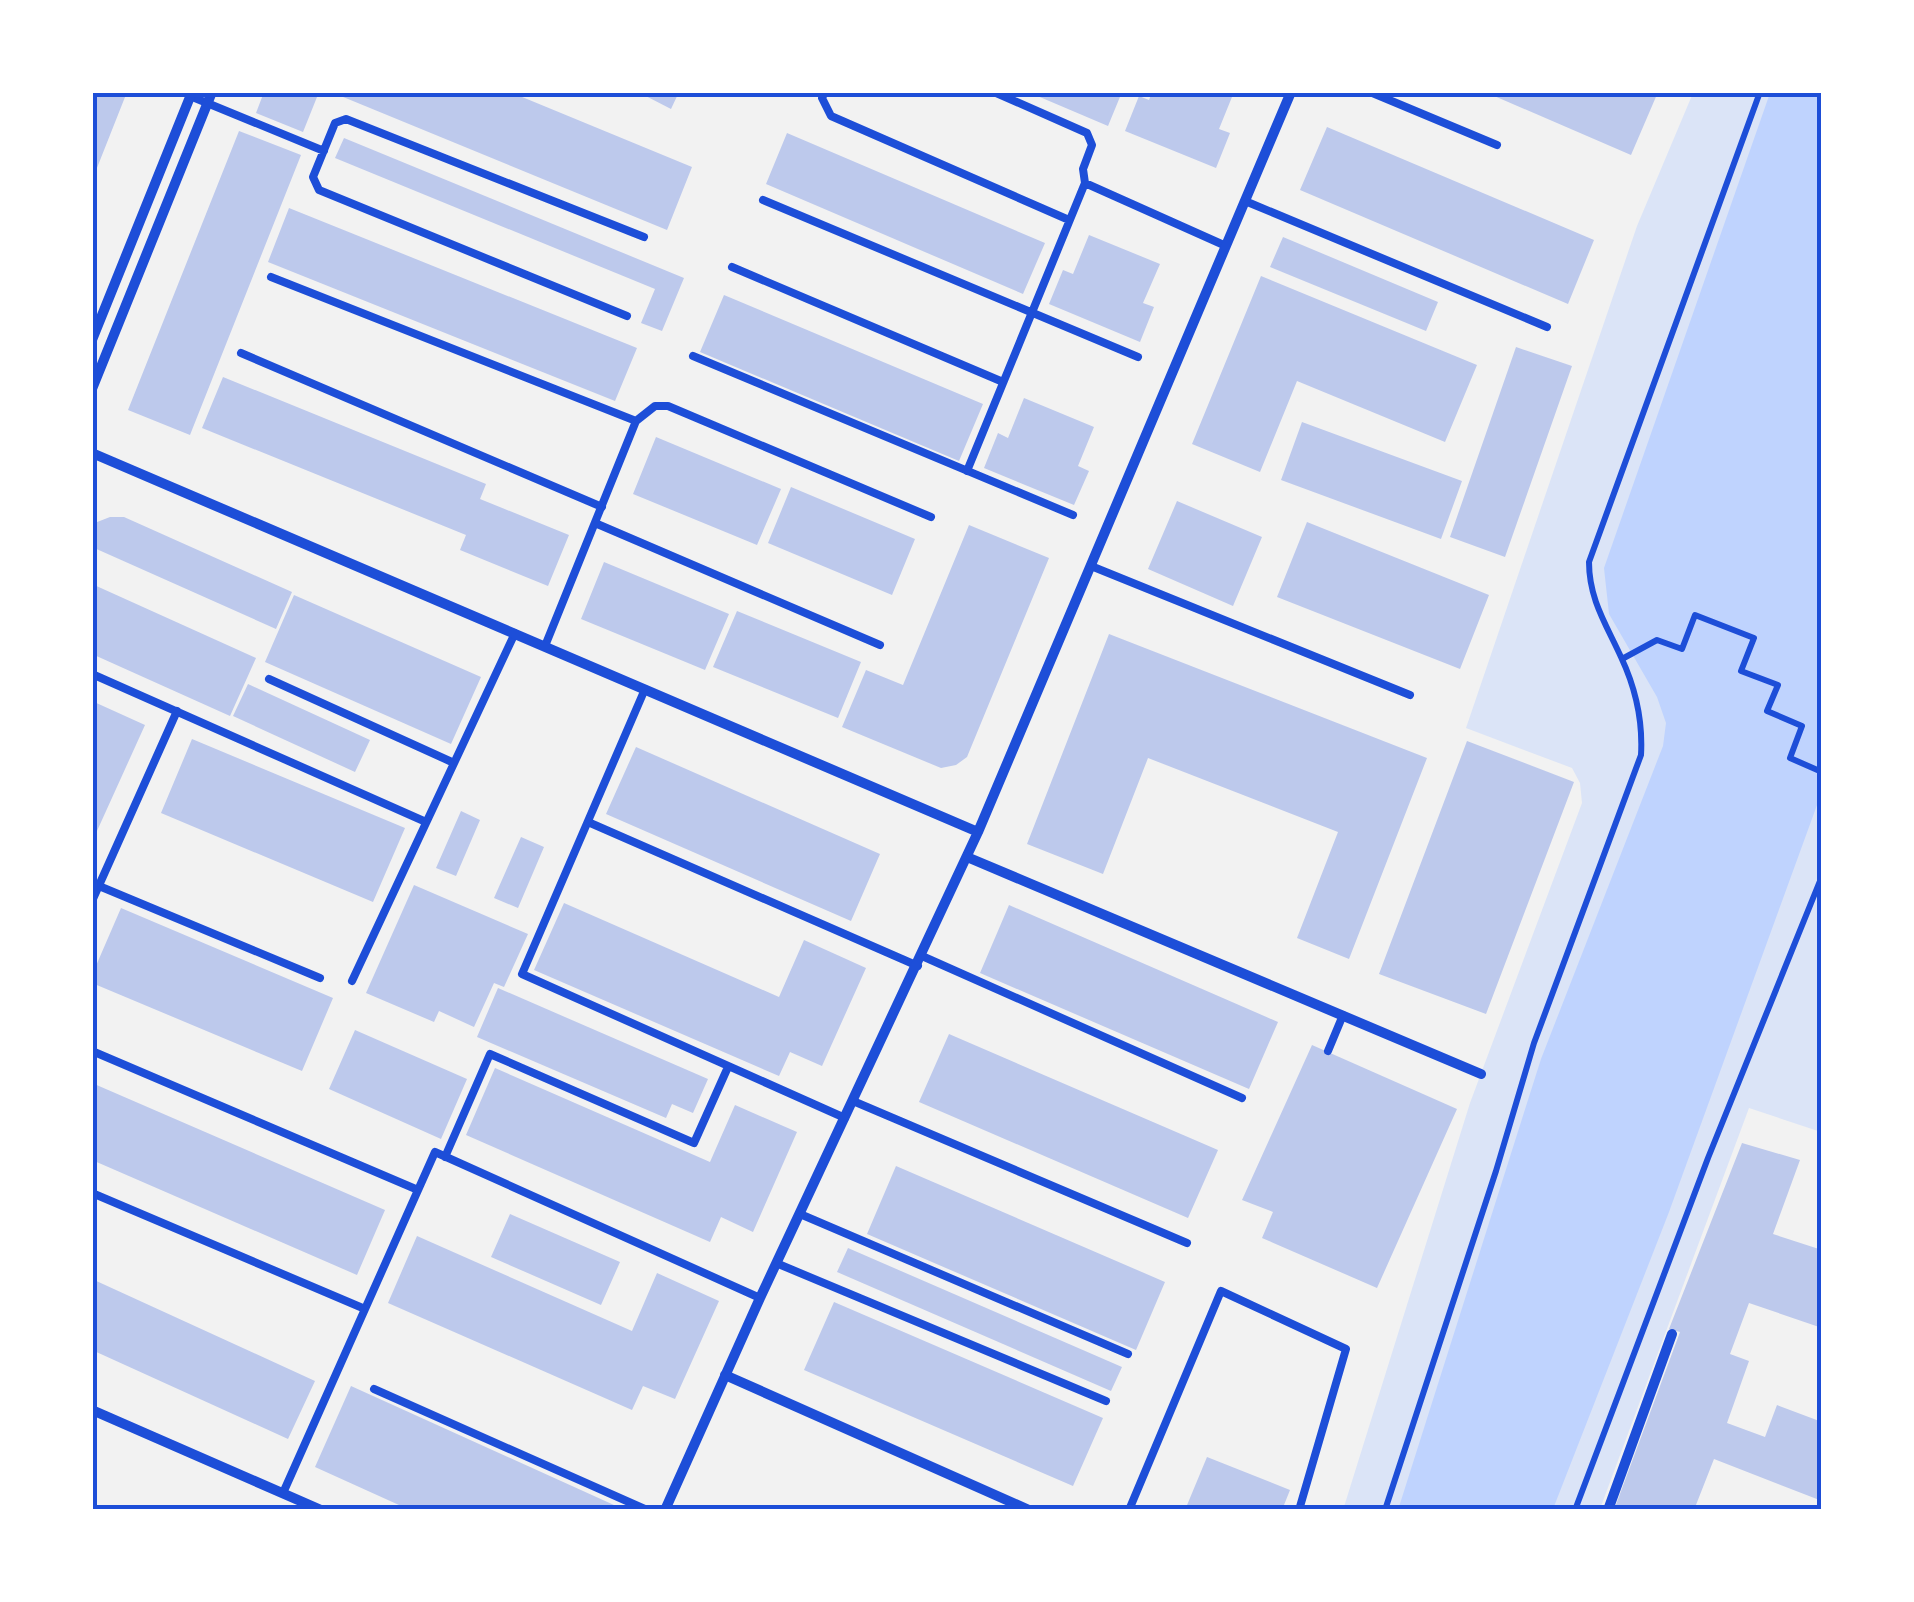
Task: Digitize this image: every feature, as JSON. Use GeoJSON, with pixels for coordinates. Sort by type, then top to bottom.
{"type":"FeatureCollection","features":[{"type":"Feature","properties":{"kind":"street"},"geometry":{"type":"LineString","coordinates":[[666,1510],[776,1262],[967,857],[1291,92]]}},
{"type":"Feature","properties":{"kind":"street"},"geometry":{"type":"LineString","coordinates":[[92,340],[191,94]]}},
{"type":"Feature","properties":{"kind":"street"},"geometry":{"type":"LineString","coordinates":[[92,389],[210,98]]}},
{"type":"Feature","properties":{"kind":"street"},"geometry":{"type":"LineString","coordinates":[[92,452],[978,832]]}},
{"type":"Feature","properties":{"kind":"street"},"geometry":{"type":"LineString","coordinates":[[967,857],[1481,1074]]}},
{"type":"Feature","properties":{"kind":"street"},"geometry":{"type":"LineString","coordinates":[[1608,1510],[1672,1334]]}},
{"type":"Feature","properties":{"kind":"street"},"geometry":{"type":"LineString","coordinates":[[725,1374],[1028,1510]]}},
{"type":"Feature","properties":{"kind":"street"},"geometry":{"type":"LineString","coordinates":[[92,1410],[321,1510]]}},
{"type":"Feature","properties":{"kind":"lane"},"geometry":{"type":"LineString","coordinates":[[824,92],[822,98],[831,116],[1069,220]]}},
{"type":"Feature","properties":{"kind":"lane"},"geometry":{"type":"LineString","coordinates":[[966,471],[1085,183],[1083,169],[1092,145],[1087,132],[994,92]]}},
{"type":"Feature","properties":{"kind":"lane"},"geometry":{"type":"LineString","coordinates":[[1370,92],[1498,146]]}},
{"type":"Feature","properties":{"kind":"lane"},"geometry":{"type":"LineString","coordinates":[[191,94],[210,98],[324,151]]}},
{"type":"Feature","properties":{"kind":"lane"},"geometry":{"type":"LineString","coordinates":[[627,316],[319,190],[314,177],[335,123],[346,119],[644,237]]}},
{"type":"Feature","properties":{"kind":"lane"},"geometry":{"type":"LineString","coordinates":[[1085,183],[1226,246]]}},
{"type":"Feature","properties":{"kind":"lane"},"geometry":{"type":"LineString","coordinates":[[763,200],[1138,357]]}},
{"type":"Feature","properties":{"kind":"lane"},"geometry":{"type":"LineString","coordinates":[[1246,201],[1547,326]]}},
{"type":"Feature","properties":{"kind":"lane"},"geometry":{"type":"LineString","coordinates":[[732,267],[1003,382]]}},
{"type":"Feature","properties":{"kind":"lane"},"geometry":{"type":"LineString","coordinates":[[271,277],[636,421]]}},
{"type":"Feature","properties":{"kind":"lane"},"geometry":{"type":"LineString","coordinates":[[241,354],[602,507]]}},
{"type":"Feature","properties":{"kind":"lane"},"geometry":{"type":"LineString","coordinates":[[693,356],[1074,515]]}},
{"type":"Feature","properties":{"kind":"lane"},"geometry":{"type":"LineString","coordinates":[[545,646],[636,421],[654,406],[668,406],[931,517]]}},
{"type":"Feature","properties":{"kind":"lane"},"geometry":{"type":"LineString","coordinates":[[595,523],[880,645]]}},
{"type":"Feature","properties":{"kind":"lane"},"geometry":{"type":"LineString","coordinates":[[1091,566],[1410,695]]}},
{"type":"Feature","properties":{"kind":"lane"},"geometry":{"type":"LineString","coordinates":[[352,981],[514,633]]}},
{"type":"Feature","properties":{"kind":"lane"},"geometry":{"type":"LineString","coordinates":[[92,674],[426,822]]}},
{"type":"Feature","properties":{"kind":"lane"},"geometry":{"type":"LineString","coordinates":[[269,679],[454,763]]}},
{"type":"Feature","properties":{"kind":"lane"},"geometry":{"type":"LineString","coordinates":[[645,689],[522,974],[845,1118]]}},
{"type":"Feature","properties":{"kind":"lane"},"geometry":{"type":"LineString","coordinates":[[92,901],[177,711]]}},
{"type":"Feature","properties":{"kind":"lane"},"geometry":{"type":"LineString","coordinates":[[588,822],[1242,1098]]}},
{"type":"Feature","properties":{"kind":"lane"},"geometry":{"type":"LineString","coordinates":[[99,886],[320,978]]}},
{"type":"Feature","properties":{"kind":"lane"},"geometry":{"type":"LineString","coordinates":[[1328,1051],[1343,1016]]}},
{"type":"Feature","properties":{"kind":"lane"},"geometry":{"type":"LineString","coordinates":[[92,1051],[418,1190]]}},
{"type":"Feature","properties":{"kind":"lane"},"geometry":{"type":"LineString","coordinates":[[445,1157],[490,1054],[694,1143],[728,1067]]}},
{"type":"Feature","properties":{"kind":"lane"},"geometry":{"type":"LineString","coordinates":[[853,1101],[1188,1243]]}},
{"type":"Feature","properties":{"kind":"lane"},"geometry":{"type":"LineString","coordinates":[[282,1493],[435,1152],[760,1298]]}},
{"type":"Feature","properties":{"kind":"lane"},"geometry":{"type":"LineString","coordinates":[[92,1193],[365,1309]]}},
{"type":"Feature","properties":{"kind":"lane"},"geometry":{"type":"LineString","coordinates":[[800,1214],[1128,1354]]}},
{"type":"Feature","properties":{"kind":"lane"},"geometry":{"type":"LineString","coordinates":[[776,1262],[1106,1400]]}},
{"type":"Feature","properties":{"kind":"lane"},"geometry":{"type":"LineString","coordinates":[[1140,1510],[1130,1508],[1221,1291],[1346,1349],[1299,1510]]}},
{"type":"Feature","properties":{"kind":"lane"},"geometry":{"type":"LineString","coordinates":[[374,1389],[648,1510]]}},
{"type":"Feature","properties":{"kind":"path"},"geometry":{"type":"LineString","coordinates":[[1385,1510],[1534,1043],[1641,755],[1640,709],[1622,658],[1592,598],[1589,562],[1760,92]]}},
{"type":"Feature","properties":{"kind":"path"},"geometry":{"type":"LineString","coordinates":[[1622,658],[1657,640],[1682,649],[1696,616],[1754,638],[1741,671],[1778,686],[1767,712],[1802,726],[1790,758],[1822,772]]}},
{"type":"Feature","properties":{"kind":"path"},"geometry":{"type":"LineString","coordinates":[[1574,1510],[1708,1158],[1822,876]]}},
{"type":"Feature","properties":{"kind":"shaded area"},"geometry":{"type":"Polygon","coordinates":[[[1693,93],[1821,93],[1821,1132],[1749,1108],[1600,1509],[1343,1510],[1470,1103],[1582,803],[1580,783],[1572,768],[1466,728],[1637,226],[1693,93]]]}},
{"type":"Feature","properties":{"kind":"water"},"geometry":{"type":"Polygon","coordinates":[[[1770,93],[1821,93],[1821,794],[1669,1212],[1553,1509],[1398,1510],[1541,1059],[1663,746],[1666,723],[1657,697],[1609,614],[1604,568],[1770,93]]]}},
{"type":"Feature","properties":{"kind":"building"},"geometry":{"type":"Polygon","coordinates":[[[92,92],[127,92],[93,178],[92,178],[92,92]]]}},
{"type":"Feature","properties":{"kind":"building"},"geometry":{"type":"Polygon","coordinates":[[[264,92],[319,92],[303,132],[256,113],[264,92]]]}},
{"type":"Feature","properties":{"kind":"building"},"geometry":{"type":"Polygon","coordinates":[[[331,92],[510,92],[692,167],[667,230],[331,92]]]}},
{"type":"Feature","properties":{"kind":"building"},"geometry":{"type":"Polygon","coordinates":[[[638,92],[679,92],[671,109],[638,92]]]}},
{"type":"Feature","properties":{"kind":"building"},"geometry":{"type":"Polygon","coordinates":[[[1028,92],[1122,92],[1108,126],[1028,92]]]}},
{"type":"Feature","properties":{"kind":"building"},"geometry":{"type":"Polygon","coordinates":[[[1152,92],[1234,92],[1219,129],[1230,133],[1216,168],[1125,131],[1139,96],[1149,100],[1152,92]]]}},
{"type":"Feature","properties":{"kind":"building"},"geometry":{"type":"Polygon","coordinates":[[[1485,92],[1658,92],[1631,155],[1485,92]]]}},
{"type":"Feature","properties":{"kind":"building"},"geometry":{"type":"Polygon","coordinates":[[[1327,127],[1594,240],[1568,304],[1300,190],[1327,127]]]}},
{"type":"Feature","properties":{"kind":"building"},"geometry":{"type":"Polygon","coordinates":[[[239,131],[301,155],[190,435],[128,410],[239,131]]]}},
{"type":"Feature","properties":{"kind":"building"},"geometry":{"type":"Polygon","coordinates":[[[787,133],[1045,243],[1023,294],[766,184],[787,133]]]}},
{"type":"Feature","properties":{"kind":"building"},"geometry":{"type":"Polygon","coordinates":[[[344,138],[684,278],[662,331],[641,323],[655,289],[335,158],[344,138]]]}},
{"type":"Feature","properties":{"kind":"building"},"geometry":{"type":"Polygon","coordinates":[[[289,208],[637,348],[615,401],[268,262],[289,208]]]}},
{"type":"Feature","properties":{"kind":"building"},"geometry":{"type":"Polygon","coordinates":[[[1089,235],[1160,264],[1143,303],[1154,307],[1140,342],[1049,304],[1063,270],[1073,274],[1089,235]]]}},
{"type":"Feature","properties":{"kind":"building"},"geometry":{"type":"Polygon","coordinates":[[[1283,237],[1438,302],[1426,331],[1270,267],[1283,237]]]}},
{"type":"Feature","properties":{"kind":"building"},"geometry":{"type":"Polygon","coordinates":[[[1261,276],[1477,365],[1445,442],[1297,381],[1260,472],[1192,444],[1261,276]]]}},
{"type":"Feature","properties":{"kind":"building"},"geometry":{"type":"Polygon","coordinates":[[[724,295],[983,404],[959,461],[700,352],[724,295]]]}},
{"type":"Feature","properties":{"kind":"building"},"geometry":{"type":"Polygon","coordinates":[[[1516,347],[1572,366],[1505,557],[1450,537],[1516,347]]]}},
{"type":"Feature","properties":{"kind":"building"},"geometry":{"type":"Polygon","coordinates":[[[223,377],[486,484],[480,499],[569,535],[548,586],[460,550],[466,535],[202,428],[223,377]]]}},
{"type":"Feature","properties":{"kind":"building"},"geometry":{"type":"Polygon","coordinates":[[[1024,398],[1094,427],[1078,466],[1089,471],[1074,505],[984,468],[998,433],[1008,438],[1024,398]]]}},
{"type":"Feature","properties":{"kind":"building"},"geometry":{"type":"Polygon","coordinates":[[[1302,422],[1462,481],[1441,539],[1281,480],[1302,422]]]}},
{"type":"Feature","properties":{"kind":"building"},"geometry":{"type":"Polygon","coordinates":[[[656,437],[781,489],[757,545],[633,494],[656,437]]]}},
{"type":"Feature","properties":{"kind":"building"},"geometry":{"type":"Polygon","coordinates":[[[791,487],[915,539],[892,595],[768,543],[791,487]]]}},
{"type":"Feature","properties":{"kind":"building"},"geometry":{"type":"Polygon","coordinates":[[[1177,501],[1262,537],[1233,606],[1148,569],[1177,501]]]}},
{"type":"Feature","properties":{"kind":"building"},"geometry":{"type":"Polygon","coordinates":[[[124,517],[292,592],[276,629],[92,547],[92,524],[124,517]]]}},
{"type":"Feature","properties":{"kind":"building"},"geometry":{"type":"Polygon","coordinates":[[[1307,522],[1489,595],[1460,669],[1277,597],[1307,522]]]}},
{"type":"Feature","properties":{"kind":"building"},"geometry":{"type":"Polygon","coordinates":[[[969,525],[1049,558],[967,757],[956,765],[941,768],[842,727],[866,670],[903,685],[969,525]]]}},
{"type":"Feature","properties":{"kind":"building"},"geometry":{"type":"Polygon","coordinates":[[[604,562],[729,614],[705,670],[581,619],[604,562]]]}},
{"type":"Feature","properties":{"kind":"building"},"geometry":{"type":"Polygon","coordinates":[[[92,584],[256,658],[230,716],[92,654],[92,584]]]}},
{"type":"Feature","properties":{"kind":"building"},"geometry":{"type":"Polygon","coordinates":[[[294,595],[481,677],[451,744],[265,662],[294,595]]]}},
{"type":"Feature","properties":{"kind":"building"},"geometry":{"type":"Polygon","coordinates":[[[737,611],[861,662],[838,718],[713,667],[737,611]]]}},
{"type":"Feature","properties":{"kind":"building"},"geometry":{"type":"Polygon","coordinates":[[[1109,634],[1427,758],[1349,959],[1297,938],[1338,832],[1148,758],[1103,874],[1027,844],[1109,634]]]}},
{"type":"Feature","properties":{"kind":"building"},"geometry":{"type":"Polygon","coordinates":[[[248,684],[370,740],[355,772],[233,716],[248,684]]]}},
{"type":"Feature","properties":{"kind":"building"},"geometry":{"type":"Polygon","coordinates":[[[92,701],[145,725],[92,842],[92,701]]]}},
{"type":"Feature","properties":{"kind":"building"},"geometry":{"type":"Polygon","coordinates":[[[192,739],[405,828],[373,902],[161,813],[192,739]]]}},
{"type":"Feature","properties":{"kind":"building"},"geometry":{"type":"Polygon","coordinates":[[[1467,741],[1574,782],[1486,1014],[1379,974],[1467,741]]]}},
{"type":"Feature","properties":{"kind":"building"},"geometry":{"type":"Polygon","coordinates":[[[636,747],[880,854],[851,921],[606,814],[636,747]]]}},
{"type":"Feature","properties":{"kind":"building"},"geometry":{"type":"Polygon","coordinates":[[[461,811],[480,820],[456,876],[436,868],[461,811]]]}},
{"type":"Feature","properties":{"kind":"building"},"geometry":{"type":"Polygon","coordinates":[[[521,837],[544,847],[518,908],[494,898],[521,837]]]}},
{"type":"Feature","properties":{"kind":"building"},"geometry":{"type":"Polygon","coordinates":[[[414,885],[528,934],[504,987],[494,983],[474,1027],[439,1011],[434,1022],[366,993],[414,885]]]}},
{"type":"Feature","properties":{"kind":"building"},"geometry":{"type":"Polygon","coordinates":[[[564,903],[779,997],[804,940],[866,968],[822,1066],[790,1052],[779,1076],[534,970],[564,903]]]}},
{"type":"Feature","properties":{"kind":"building"},"geometry":{"type":"Polygon","coordinates":[[[1009,905],[1278,1022],[1249,1089],[980,973],[1009,905]]]}},
{"type":"Feature","properties":{"kind":"building"},"geometry":{"type":"Polygon","coordinates":[[[121,908],[333,998],[302,1071],[92,983],[121,908]]]}},
{"type":"Feature","properties":{"kind":"building"},"geometry":{"type":"Polygon","coordinates":[[[498,988],[708,1079],[693,1113],[672,1104],[666,1118],[477,1037],[498,988]]]}},
{"type":"Feature","properties":{"kind":"building"},"geometry":{"type":"Polygon","coordinates":[[[355,1030],[467,1079],[441,1139],[329,1089],[355,1030]]]}},
{"type":"Feature","properties":{"kind":"building"},"geometry":{"type":"Polygon","coordinates":[[[949,1034],[1218,1150],[1188,1218],[919,1102],[949,1034]]]}},
{"type":"Feature","properties":{"kind":"building"},"geometry":{"type":"Polygon","coordinates":[[[1312,1045],[1457,1109],[1377,1288],[1262,1238],[1273,1212],[1242,1200],[1312,1045]]]}},
{"type":"Feature","properties":{"kind":"building"},"geometry":{"type":"Polygon","coordinates":[[[495,1068],[710,1162],[735,1105],[797,1132],[753,1232],[721,1217],[710,1242],[466,1135],[495,1068]]]}},
{"type":"Feature","properties":{"kind":"building"},"geometry":{"type":"Polygon","coordinates":[[[92,1083],[385,1210],[357,1275],[92,1160],[92,1083]]]}},
{"type":"Feature","properties":{"kind":"building"},"geometry":{"type":"Polygon","coordinates":[[[1742,1143],[1800,1160],[1773,1234],[1822,1250],[1822,1328],[1749,1303],[1730,1354],[1749,1361],[1727,1423],[1765,1437],[1777,1405],[1822,1422],[1822,1501],[1714,1459],[1694,1510],[1614,1510],[1680,1332],[1669,1329],[1742,1143]]]}},
{"type":"Feature","properties":{"kind":"building"},"geometry":{"type":"Polygon","coordinates":[[[896,1166],[1165,1282],[1136,1350],[867,1234],[896,1166]]]}},
{"type":"Feature","properties":{"kind":"building"},"geometry":{"type":"Polygon","coordinates":[[[510,1214],[620,1262],[601,1305],[491,1257],[510,1214]]]}},
{"type":"Feature","properties":{"kind":"building"},"geometry":{"type":"Polygon","coordinates":[[[417,1236],[632,1331],[657,1273],[719,1301],[675,1399],[643,1386],[632,1410],[388,1303],[417,1236]]]}},
{"type":"Feature","properties":{"kind":"building"},"geometry":{"type":"Polygon","coordinates":[[[848,1248],[1122,1367],[1111,1391],[837,1272],[848,1248]]]}},
{"type":"Feature","properties":{"kind":"building"},"geometry":{"type":"Polygon","coordinates":[[[92,1279],[315,1381],[288,1439],[92,1350],[92,1279]]]}},
{"type":"Feature","properties":{"kind":"building"},"geometry":{"type":"Polygon","coordinates":[[[834,1302],[1103,1418],[1073,1486],[804,1370],[834,1302]]]}},
{"type":"Feature","properties":{"kind":"building"},"geometry":{"type":"Polygon","coordinates":[[[351,1386],[625,1510],[410,1510],[315,1467],[351,1386]]]}},
{"type":"Feature","properties":{"kind":"building"},"geometry":{"type":"Polygon","coordinates":[[[1207,1457],[1290,1490],[1282,1510],[1185,1510],[1207,1457]]]}}]}
